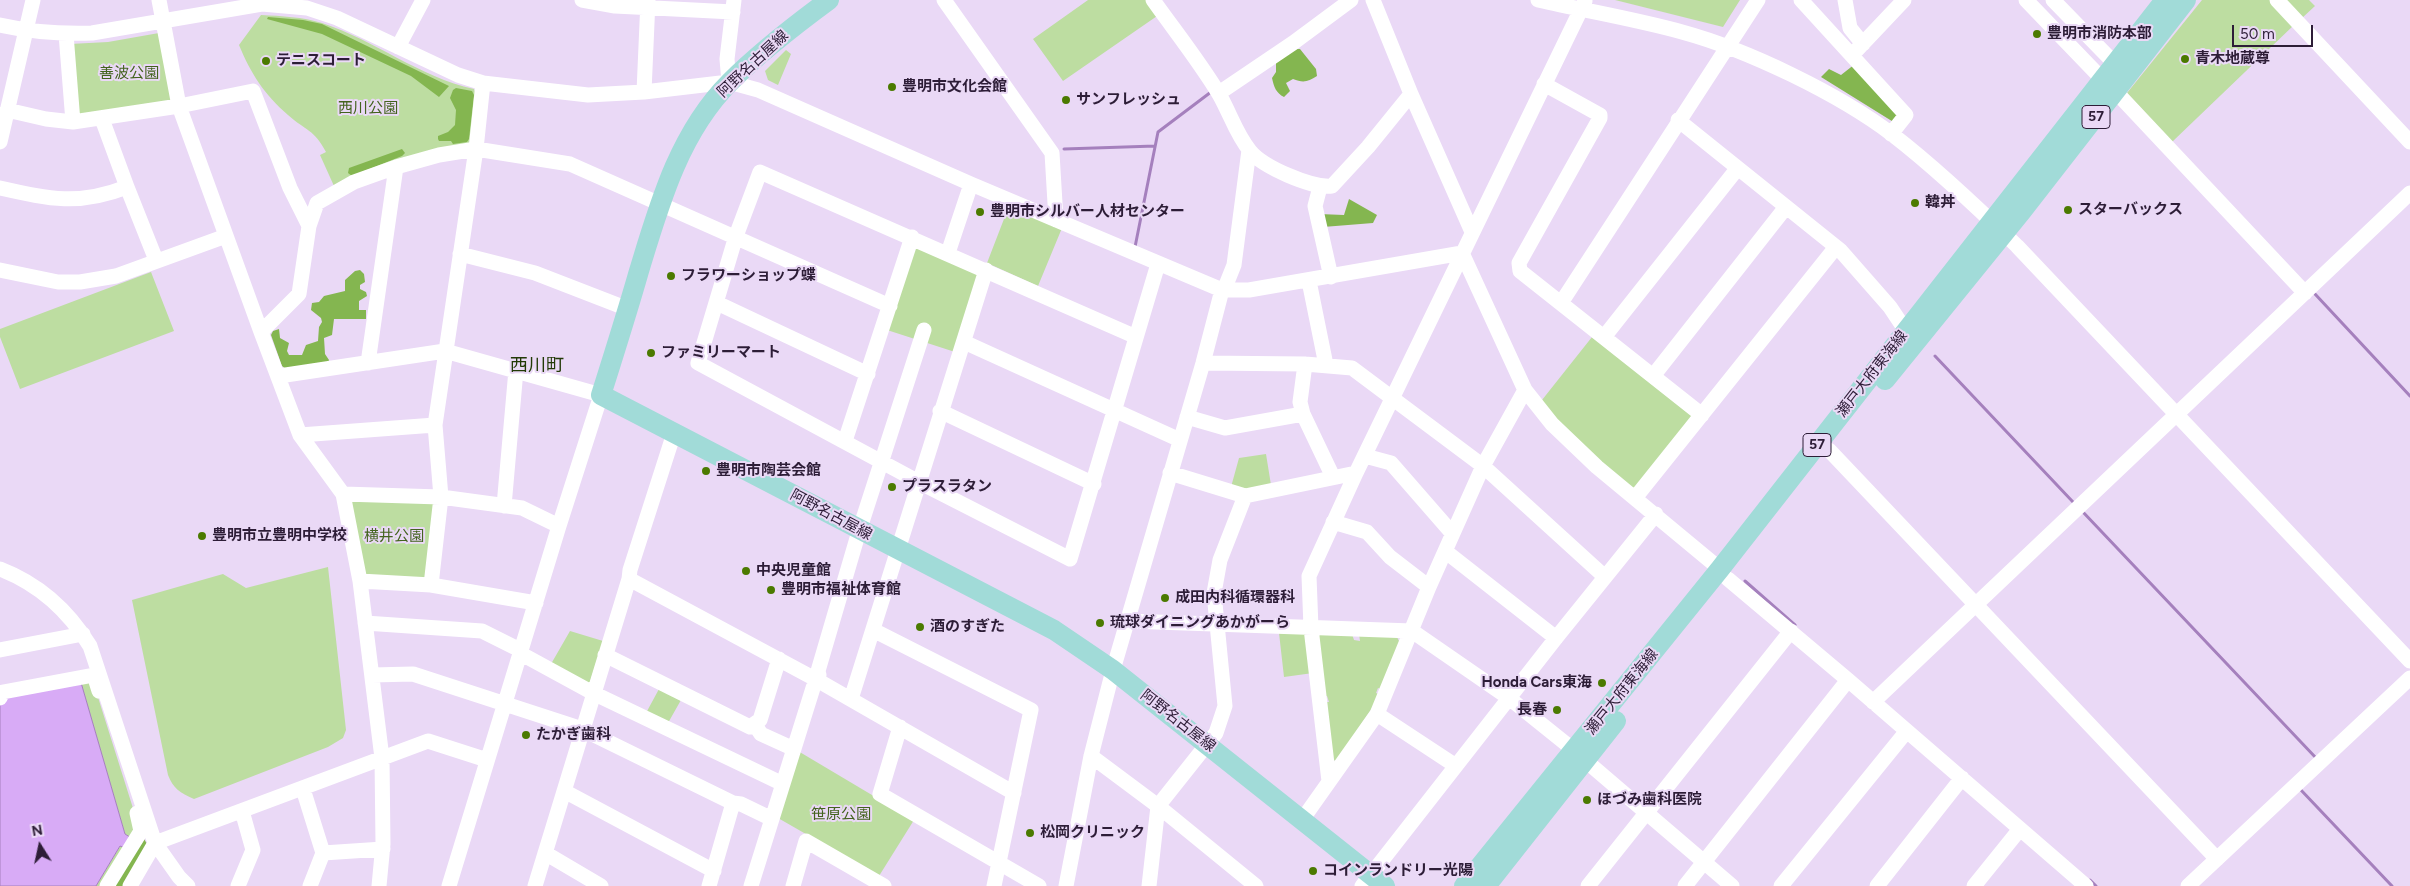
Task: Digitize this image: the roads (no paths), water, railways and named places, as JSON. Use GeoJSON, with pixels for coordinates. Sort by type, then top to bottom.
{"type":"FeatureCollection","features":[{"type":"Feature","properties":{"kind":"main road","name":"阿野名古屋線"},"geometry":{"type":"LineString","coordinates":[[830,0],[798,22],[729,82],[691,133],[679,155],[659,205],[601,395],[1054,630],[1112,670],[1207,744],[1302,820],[1373,882]]}},
{"type":"Feature","properties":{"kind":"main road","name":"瀬戸大府東海線"},"geometry":{"type":"LineString","coordinates":[[2115,78],[2165,0]]}},
{"type":"Feature","properties":{"kind":"main road","name":"瀬戸大府東海線"},"geometry":{"type":"LineString","coordinates":[[1464,886],[1579,755],[1724,574],[1829,450],[2115,78],[2186,0]]}},
{"type":"Feature","properties":{"kind":"main road","name":"瀬戸大府東海線"},"geometry":{"type":"LineString","coordinates":[[1724,574],[1906,330],[1998,228]]}},
{"type":"Feature","properties":{"kind":"main road","name":"瀬戸大府東海線"},"geometry":{"type":"LineString","coordinates":[[1486,886],[1579,755]]}},
{"type":"Feature","properties":{"kind":"street"},"geometry":{"type":"LineString","coordinates":[[0,142],[24,30],[33,0]]}},
{"type":"Feature","properties":{"kind":"street"},"geometry":{"type":"LineString","coordinates":[[159,0],[179,106],[300,435],[343,494],[360,581],[382,758],[383,849],[379,886]]}},
{"type":"Feature","properties":{"kind":"street"},"geometry":{"type":"LineString","coordinates":[[398,47],[422,0]]}},
{"type":"Feature","properties":{"kind":"street"},"geometry":{"type":"LineString","coordinates":[[582,0],[614,6],[648,4],[734,6],[727,59],[729,82]]}},
{"type":"Feature","properties":{"kind":"street"},"geometry":{"type":"LineString","coordinates":[[944,0],[1052,153],[1056,220]]}},
{"type":"Feature","properties":{"kind":"street"},"geometry":{"type":"LineString","coordinates":[[1153,0],[1219,93],[1235,128],[1249,150],[1287,176],[1320,186],[1332,186],[1368,147],[1411,94]]}},
{"type":"Feature","properties":{"kind":"street"},"geometry":{"type":"LineString","coordinates":[[1219,93],[1294,43],[1351,0]]}},
{"type":"Feature","properties":{"kind":"street"},"geometry":{"type":"LineString","coordinates":[[1373,0],[1411,94],[1472,232]]}},
{"type":"Feature","properties":{"kind":"street"},"geometry":{"type":"LineString","coordinates":[[1538,0],[1583,5],[1683,32],[1727,48],[1790,75],[1891,134],[1961,192],[1998,228],[2410,661]]}},
{"type":"Feature","properties":{"kind":"street"},"geometry":{"type":"LineString","coordinates":[[1561,303],[1678,120],[1758,0]]}},
{"type":"Feature","properties":{"kind":"street"},"geometry":{"type":"LineString","coordinates":[[1801,0],[1906,115],[1891,134]]}},
{"type":"Feature","properties":{"kind":"street"},"geometry":{"type":"LineString","coordinates":[[1845,0],[1850,28],[1863,44]]}},
{"type":"Feature","properties":{"kind":"street"},"geometry":{"type":"LineString","coordinates":[[1852,55],[1904,0]]}},
{"type":"Feature","properties":{"kind":"street"},"geometry":{"type":"LineString","coordinates":[[2053,0],[2115,78],[2305,292]]}},
{"type":"Feature","properties":{"kind":"street"},"geometry":{"type":"LineString","coordinates":[[2276,0],[2410,142]]}},
{"type":"Feature","properties":{"kind":"street"},"geometry":{"type":"LineString","coordinates":[[2028,1],[2115,78]]}},
{"type":"Feature","properties":{"kind":"street"},"geometry":{"type":"LineString","coordinates":[[0,25],[24,30],[66,34],[92,33],[262,4],[307,8],[338,18],[458,75],[483,83],[588,94],[644,92],[729,82],[758,90],[970,184],[1223,290],[1249,290],[1308,281],[1462,252]]}},
{"type":"Feature","properties":{"kind":"street"},"geometry":{"type":"LineString","coordinates":[[644,92],[648,4]]}},
{"type":"Feature","properties":{"kind":"street"},"geometry":{"type":"LineString","coordinates":[[1329,781],[1311,628],[1309,576],[1462,252],[1583,5]]}},
{"type":"Feature","properties":{"kind":"street"},"geometry":{"type":"LineString","coordinates":[[66,34],[74,122]]}},
{"type":"Feature","properties":{"kind":"street"},"geometry":{"type":"LineString","coordinates":[[431,585],[441,497],[435,425],[476,149],[483,83]]}},
{"type":"Feature","properties":{"kind":"street"},"geometry":{"type":"LineString","coordinates":[[1544,84],[1600,114],[1600,118],[1520,263],[1520,271],[1702,415]]}},
{"type":"Feature","properties":{"kind":"street"},"geometry":{"type":"LineString","coordinates":[[7,110],[46,119],[74,122],[179,106],[253,91],[290,188],[309,226]]}},
{"type":"Feature","properties":{"kind":"street"},"geometry":{"type":"LineString","coordinates":[[102,119],[126,187],[156,260]]}},
{"type":"Feature","properties":{"kind":"street"},"geometry":{"type":"LineString","coordinates":[[1678,120],[1836,247],[1890,307],[1906,330]]}},
{"type":"Feature","properties":{"kind":"street"},"geometry":{"type":"LineString","coordinates":[[262,332],[299,294],[309,226],[317,204],[354,182],[396,167],[439,155],[476,149],[570,164],[659,205],[736,236],[890,306]]}},
{"type":"Feature","properties":{"kind":"street"},"geometry":{"type":"LineString","coordinates":[[1066,886],[1091,756],[1112,670],[1128,621],[1223,290],[1234,265],[1249,150]]}},
{"type":"Feature","properties":{"kind":"street"},"geometry":{"type":"LineString","coordinates":[[368,363],[396,167]]}},
{"type":"Feature","properties":{"kind":"street"},"geometry":{"type":"LineString","coordinates":[[1604,338],[1737,169]]}},
{"type":"Feature","properties":{"kind":"street"},"geometry":{"type":"LineString","coordinates":[[1134,336],[912,237],[760,172],[736,236],[698,363],[919,482],[1070,559],[1094,484],[1134,336],[1158,264]]}},
{"type":"Feature","properties":{"kind":"street"},"geometry":{"type":"LineString","coordinates":[[948,253],[970,184]]}},
{"type":"Feature","properties":{"kind":"street"},"geometry":{"type":"LineString","coordinates":[[1320,186],[1315,206],[1331,277]]}},
{"type":"Feature","properties":{"kind":"street"},"geometry":{"type":"LineString","coordinates":[[0,188],[52,200],[78,200],[107,195],[126,187]]}},
{"type":"Feature","properties":{"kind":"street"},"geometry":{"type":"LineString","coordinates":[[1873,702],[2410,193]]}},
{"type":"Feature","properties":{"kind":"street"},"geometry":{"type":"LineString","coordinates":[[1653,376],[1786,207]]}},
{"type":"Feature","properties":{"kind":"street"},"geometry":{"type":"LineString","coordinates":[[0,270],[58,282],[80,282],[116,276],[226,236]]}},
{"type":"Feature","properties":{"kind":"street"},"geometry":{"type":"LineString","coordinates":[[845,441],[912,237]]}},
{"type":"Feature","properties":{"kind":"street"},"geometry":{"type":"LineString","coordinates":[[1635,498],[1836,247]]}},
{"type":"Feature","properties":{"kind":"street"},"geometry":{"type":"LineString","coordinates":[[1462,252],[1525,390],[1552,424],[1597,467],[1656,514],[1906,732],[1962,778],[2079,884]]}},
{"type":"Feature","properties":{"kind":"street"},"geometry":{"type":"LineString","coordinates":[[460,254],[535,272],[628,309]]}},
{"type":"Feature","properties":{"kind":"street"},"geometry":{"type":"LineString","coordinates":[[851,699],[940,411],[986,270]]}},
{"type":"Feature","properties":{"kind":"street"},"geometry":{"type":"LineString","coordinates":[[1308,281],[1326,365]]}},
{"type":"Feature","properties":{"kind":"street"},"geometry":{"type":"LineString","coordinates":[[717,303],[868,374]]}},
{"type":"Feature","properties":{"kind":"street"},"geometry":{"type":"LineString","coordinates":[[862,522],[924,330]]}},
{"type":"Feature","properties":{"kind":"street"},"geometry":{"type":"LineString","coordinates":[[964,342],[1114,408],[1180,440]]}},
{"type":"Feature","properties":{"kind":"street"},"geometry":{"type":"LineString","coordinates":[[279,376],[445,351],[601,395],[486,760],[449,886]]}},
{"type":"Feature","properties":{"kind":"street"},"geometry":{"type":"LineString","coordinates":[[1203,363],[1305,364],[1352,368],[1483,466],[1605,577]]}},
{"type":"Feature","properties":{"kind":"street"},"geometry":{"type":"LineString","coordinates":[[1305,364],[1300,402],[1303,414],[1333,477]]}},
{"type":"Feature","properties":{"kind":"street"},"geometry":{"type":"LineString","coordinates":[[504,506],[516,370]]}},
{"type":"Feature","properties":{"kind":"street"},"geometry":{"type":"LineString","coordinates":[[1302,820],[1377,714],[1452,533],[1483,466],[1525,390]]}},
{"type":"Feature","properties":{"kind":"street"},"geometry":{"type":"LineString","coordinates":[[940,411],[1094,484]]}},
{"type":"Feature","properties":{"kind":"street"},"geometry":{"type":"LineString","coordinates":[[1187,417],[1225,428],[1303,414]]}},
{"type":"Feature","properties":{"kind":"street"},"geometry":{"type":"LineString","coordinates":[[300,435],[435,425]]}},
{"type":"Feature","properties":{"kind":"street"},"geometry":{"type":"LineString","coordinates":[[535,886],[674,433]]}},
{"type":"Feature","properties":{"kind":"street"},"geometry":{"type":"LineString","coordinates":[[1829,450],[2217,859]]}},
{"type":"Feature","properties":{"kind":"street"},"geometry":{"type":"LineString","coordinates":[[1365,456],[1391,463],[1452,533]]}},
{"type":"Feature","properties":{"kind":"street"},"geometry":{"type":"LineString","coordinates":[[1170,473],[1245,496],[1356,473]]}},
{"type":"Feature","properties":{"kind":"street"},"geometry":{"type":"LineString","coordinates":[[343,494],[441,497],[522,508],[559,526]]}},
{"type":"Feature","properties":{"kind":"street"},"geometry":{"type":"LineString","coordinates":[[1149,886],[1158,806],[1216,733],[1225,706],[1214,593],[1220,560],[1245,496]]}},
{"type":"Feature","properties":{"kind":"street"},"geometry":{"type":"LineString","coordinates":[[1373,882],[1456,766],[1656,514]]}},
{"type":"Feature","properties":{"kind":"street"},"geometry":{"type":"LineString","coordinates":[[1333,522],[1367,532],[1390,557],[1429,587]]}},
{"type":"Feature","properties":{"kind":"street"},"geometry":{"type":"LineString","coordinates":[[751,886],[817,680],[857,538]]}},
{"type":"Feature","properties":{"kind":"street"},"geometry":{"type":"LineString","coordinates":[[1445,551],[1556,638]]}},
{"type":"Feature","properties":{"kind":"street"},"geometry":{"type":"LineString","coordinates":[[0,570],[23,578],[48,595],[83,634],[98,666],[155,843],[179,877],[188,886]]}},
{"type":"Feature","properties":{"kind":"street"},"geometry":{"type":"LineString","coordinates":[[629,579],[817,680],[1014,793]]}},
{"type":"Feature","properties":{"kind":"street"},"geometry":{"type":"LineString","coordinates":[[360,581],[431,585],[536,603]]}},
{"type":"Feature","properties":{"kind":"street"},"geometry":{"type":"LineString","coordinates":[[1128,621],[1412,631],[1509,698],[1647,812],[1732,886]]}},
{"type":"Feature","properties":{"kind":"street"},"geometry":{"type":"LineString","coordinates":[[365,623],[482,631],[514,647]]}},
{"type":"Feature","properties":{"kind":"street"},"geometry":{"type":"LineString","coordinates":[[873,630],[1031,710],[994,886]]}},
{"type":"Feature","properties":{"kind":"street"},"geometry":{"type":"LineString","coordinates":[[1588,886],[1791,631]]}},
{"type":"Feature","properties":{"kind":"street"},"geometry":{"type":"LineString","coordinates":[[0,650],[83,634]]}},
{"type":"Feature","properties":{"kind":"street"},"geometry":{"type":"LineString","coordinates":[[605,655],[750,727],[760,720],[779,660]]}},
{"type":"Feature","properties":{"kind":"street"},"geometry":{"type":"LineString","coordinates":[[526,657],[593,693],[783,784]]}},
{"type":"Feature","properties":{"kind":"street"},"geometry":{"type":"LineString","coordinates":[[0,698],[3,692],[94,674],[141,831],[108,886]]}},
{"type":"Feature","properties":{"kind":"street"},"geometry":{"type":"LineString","coordinates":[[372,675],[413,674],[504,706],[582,729],[734,803],[741,804],[772,819]]}},
{"type":"Feature","properties":{"kind":"street"},"geometry":{"type":"LineString","coordinates":[[2188,886],[2410,678]]}},
{"type":"Feature","properties":{"kind":"street"},"geometry":{"type":"LineString","coordinates":[[1685,886],[1848,680]]}},
{"type":"Feature","properties":{"kind":"street"},"geometry":{"type":"LineString","coordinates":[[1377,714],[1456,766]]}},
{"type":"Feature","properties":{"kind":"street"},"geometry":{"type":"LineString","coordinates":[[755,725],[761,734],[794,749]]}},
{"type":"Feature","properties":{"kind":"street"},"geometry":{"type":"LineString","coordinates":[[900,727],[880,794],[1039,886]]}},
{"type":"Feature","properties":{"kind":"street"},"geometry":{"type":"LineString","coordinates":[[1781,886],[1906,732]]}},
{"type":"Feature","properties":{"kind":"street"},"geometry":{"type":"LineString","coordinates":[[130,886],[155,843],[382,758],[428,742],[486,760]]}},
{"type":"Feature","properties":{"kind":"street"},"geometry":{"type":"LineString","coordinates":[[1091,756],[1158,806],[1256,886]]}},
{"type":"Feature","properties":{"kind":"street"},"geometry":{"type":"LineString","coordinates":[[1877,886],[1962,778]]}},
{"type":"Feature","properties":{"kind":"street"},"geometry":{"type":"LineString","coordinates":[[303,788],[323,853],[310,886]]}},
{"type":"Feature","properties":{"kind":"street"},"geometry":{"type":"LineString","coordinates":[[564,791],[714,871]]}},
{"type":"Feature","properties":{"kind":"street"},"geometry":{"type":"LineString","coordinates":[[709,886],[734,803]]}},
{"type":"Feature","properties":{"kind":"street"},"geometry":{"type":"LineString","coordinates":[[238,886],[253,850],[242,811]]}},
{"type":"Feature","properties":{"kind":"street"},"geometry":{"type":"LineString","coordinates":[[1974,886],[2020,829]]}},
{"type":"Feature","properties":{"kind":"street"},"geometry":{"type":"LineString","coordinates":[[793,886],[806,841],[884,886]]}},
{"type":"Feature","properties":{"kind":"street"},"geometry":{"type":"LineString","coordinates":[[323,853],[383,849]]}},
{"type":"Feature","properties":{"kind":"street"},"geometry":{"type":"LineString","coordinates":[[545,854],[601,886]]}},
{"type":"Feature","properties":{"kind":"waterway"},"geometry":{"type":"LineString","coordinates":[[1135,247],[1158,132],[1211,92]]}},
{"type":"Feature","properties":{"kind":"waterway"},"geometry":{"type":"LineString","coordinates":[[1064,149],[1155,146]]}},
{"type":"Feature","properties":{"kind":"waterway"},"geometry":{"type":"LineString","coordinates":[[2315,294],[2410,396]]}},
{"type":"Feature","properties":{"kind":"waterway"},"geometry":{"type":"LineString","coordinates":[[1935,356],[2073,502]]}},
{"type":"Feature","properties":{"kind":"waterway"},"geometry":{"type":"LineString","coordinates":[[2082,511],[2317,759]]}},
{"type":"Feature","properties":{"kind":"waterway"},"geometry":{"type":"LineString","coordinates":[[1745,581],[1795,625]]}},
{"type":"Feature","properties":{"kind":"waterway"},"geometry":{"type":"LineString","coordinates":[[2300,789],[2392,886]]}},
{"type":"Feature","properties":{"kind":"waterway"},"geometry":{"type":"LineString","coordinates":[[2090,880],[2096,886]]}},
{"type":"Feature","properties":{"kind":"place","name":"豊明市消防本部"},"geometry":{"type":"Point","coordinates":[2037,34]}},
{"type":"Feature","properties":{"kind":"place","name":"青木地蔵尊"},"geometry":{"type":"Point","coordinates":[2185,59]}},
{"type":"Feature","properties":{"kind":"place","name":"テニスコート"},"geometry":{"type":"Point","coordinates":[266,61]}},
{"type":"Feature","properties":{"kind":"place","name":"豊明市文化会館"},"geometry":{"type":"Point","coordinates":[892,87]}},
{"type":"Feature","properties":{"kind":"place","name":"サンフレッシュ"},"geometry":{"type":"Point","coordinates":[1066,100]}},
{"type":"Feature","properties":{"kind":"place","name":"韓丼"},"geometry":{"type":"Point","coordinates":[1915,203]}},
{"type":"Feature","properties":{"kind":"place","name":"スターバックス"},"geometry":{"type":"Point","coordinates":[2068,210]}},
{"type":"Feature","properties":{"kind":"place","name":"豊明市シルバー人材センター"},"geometry":{"type":"Point","coordinates":[980,212]}},
{"type":"Feature","properties":{"kind":"place","name":"フラワーショップ蝶"},"geometry":{"type":"Point","coordinates":[671,276]}},
{"type":"Feature","properties":{"kind":"place","name":"ファミリーマート"},"geometry":{"type":"Point","coordinates":[651,353]}},
{"type":"Feature","properties":{"kind":"place","name":"豊明市陶芸会館"},"geometry":{"type":"Point","coordinates":[706,471]}},
{"type":"Feature","properties":{"kind":"place","name":"プラスラタン"},"geometry":{"type":"Point","coordinates":[892,487]}},
{"type":"Feature","properties":{"kind":"place","name":"豊明市立豊明中学校"},"geometry":{"type":"Point","coordinates":[202,536]}},
{"type":"Feature","properties":{"kind":"place","name":"中央児童館"},"geometry":{"type":"Point","coordinates":[746,571]}},
{"type":"Feature","properties":{"kind":"place","name":"豊明市福祉体育館"},"geometry":{"type":"Point","coordinates":[771,590]}},
{"type":"Feature","properties":{"kind":"place","name":"成田内科循環器科"},"geometry":{"type":"Point","coordinates":[1165,598]}},
{"type":"Feature","properties":{"kind":"place","name":"琉球ダイニングあかがーら"},"geometry":{"type":"Point","coordinates":[1100,623]}},
{"type":"Feature","properties":{"kind":"place","name":"酒のすぎた"},"geometry":{"type":"Point","coordinates":[920,627]}},
{"type":"Feature","properties":{"kind":"place","name":"Honda Cars東海"},"geometry":{"type":"Point","coordinates":[1602,683]}},
{"type":"Feature","properties":{"kind":"place","name":"長春"},"geometry":{"type":"Point","coordinates":[1557,710]}},
{"type":"Feature","properties":{"kind":"place","name":"たかぎ歯科"},"geometry":{"type":"Point","coordinates":[526,735]}},
{"type":"Feature","properties":{"kind":"place","name":"ほづみ歯科医院"},"geometry":{"type":"Point","coordinates":[1587,800]}},
{"type":"Feature","properties":{"kind":"place","name":"松岡クリニック"},"geometry":{"type":"Point","coordinates":[1030,833]}},
{"type":"Feature","properties":{"kind":"place","name":"コインランドリー光陽"},"geometry":{"type":"Point","coordinates":[1313,871]}},
{"type":"Feature","properties":{"kind":"district","name":"西川町"},"geometry":{"type":"Point","coordinates":[537,366]}},
{"type":"Feature","properties":{"kind":"park label","name":"善波公園"},"geometry":{"type":"Point","coordinates":[129,74]}},
{"type":"Feature","properties":{"kind":"park label","name":"西川公園"},"geometry":{"type":"Point","coordinates":[368,109]}},
{"type":"Feature","properties":{"kind":"park label","name":"横井公園"},"geometry":{"type":"Point","coordinates":[394,537]}},
{"type":"Feature","properties":{"kind":"park label","name":"笹原公園"},"geometry":{"type":"Point","coordinates":[841,815]}}]}
